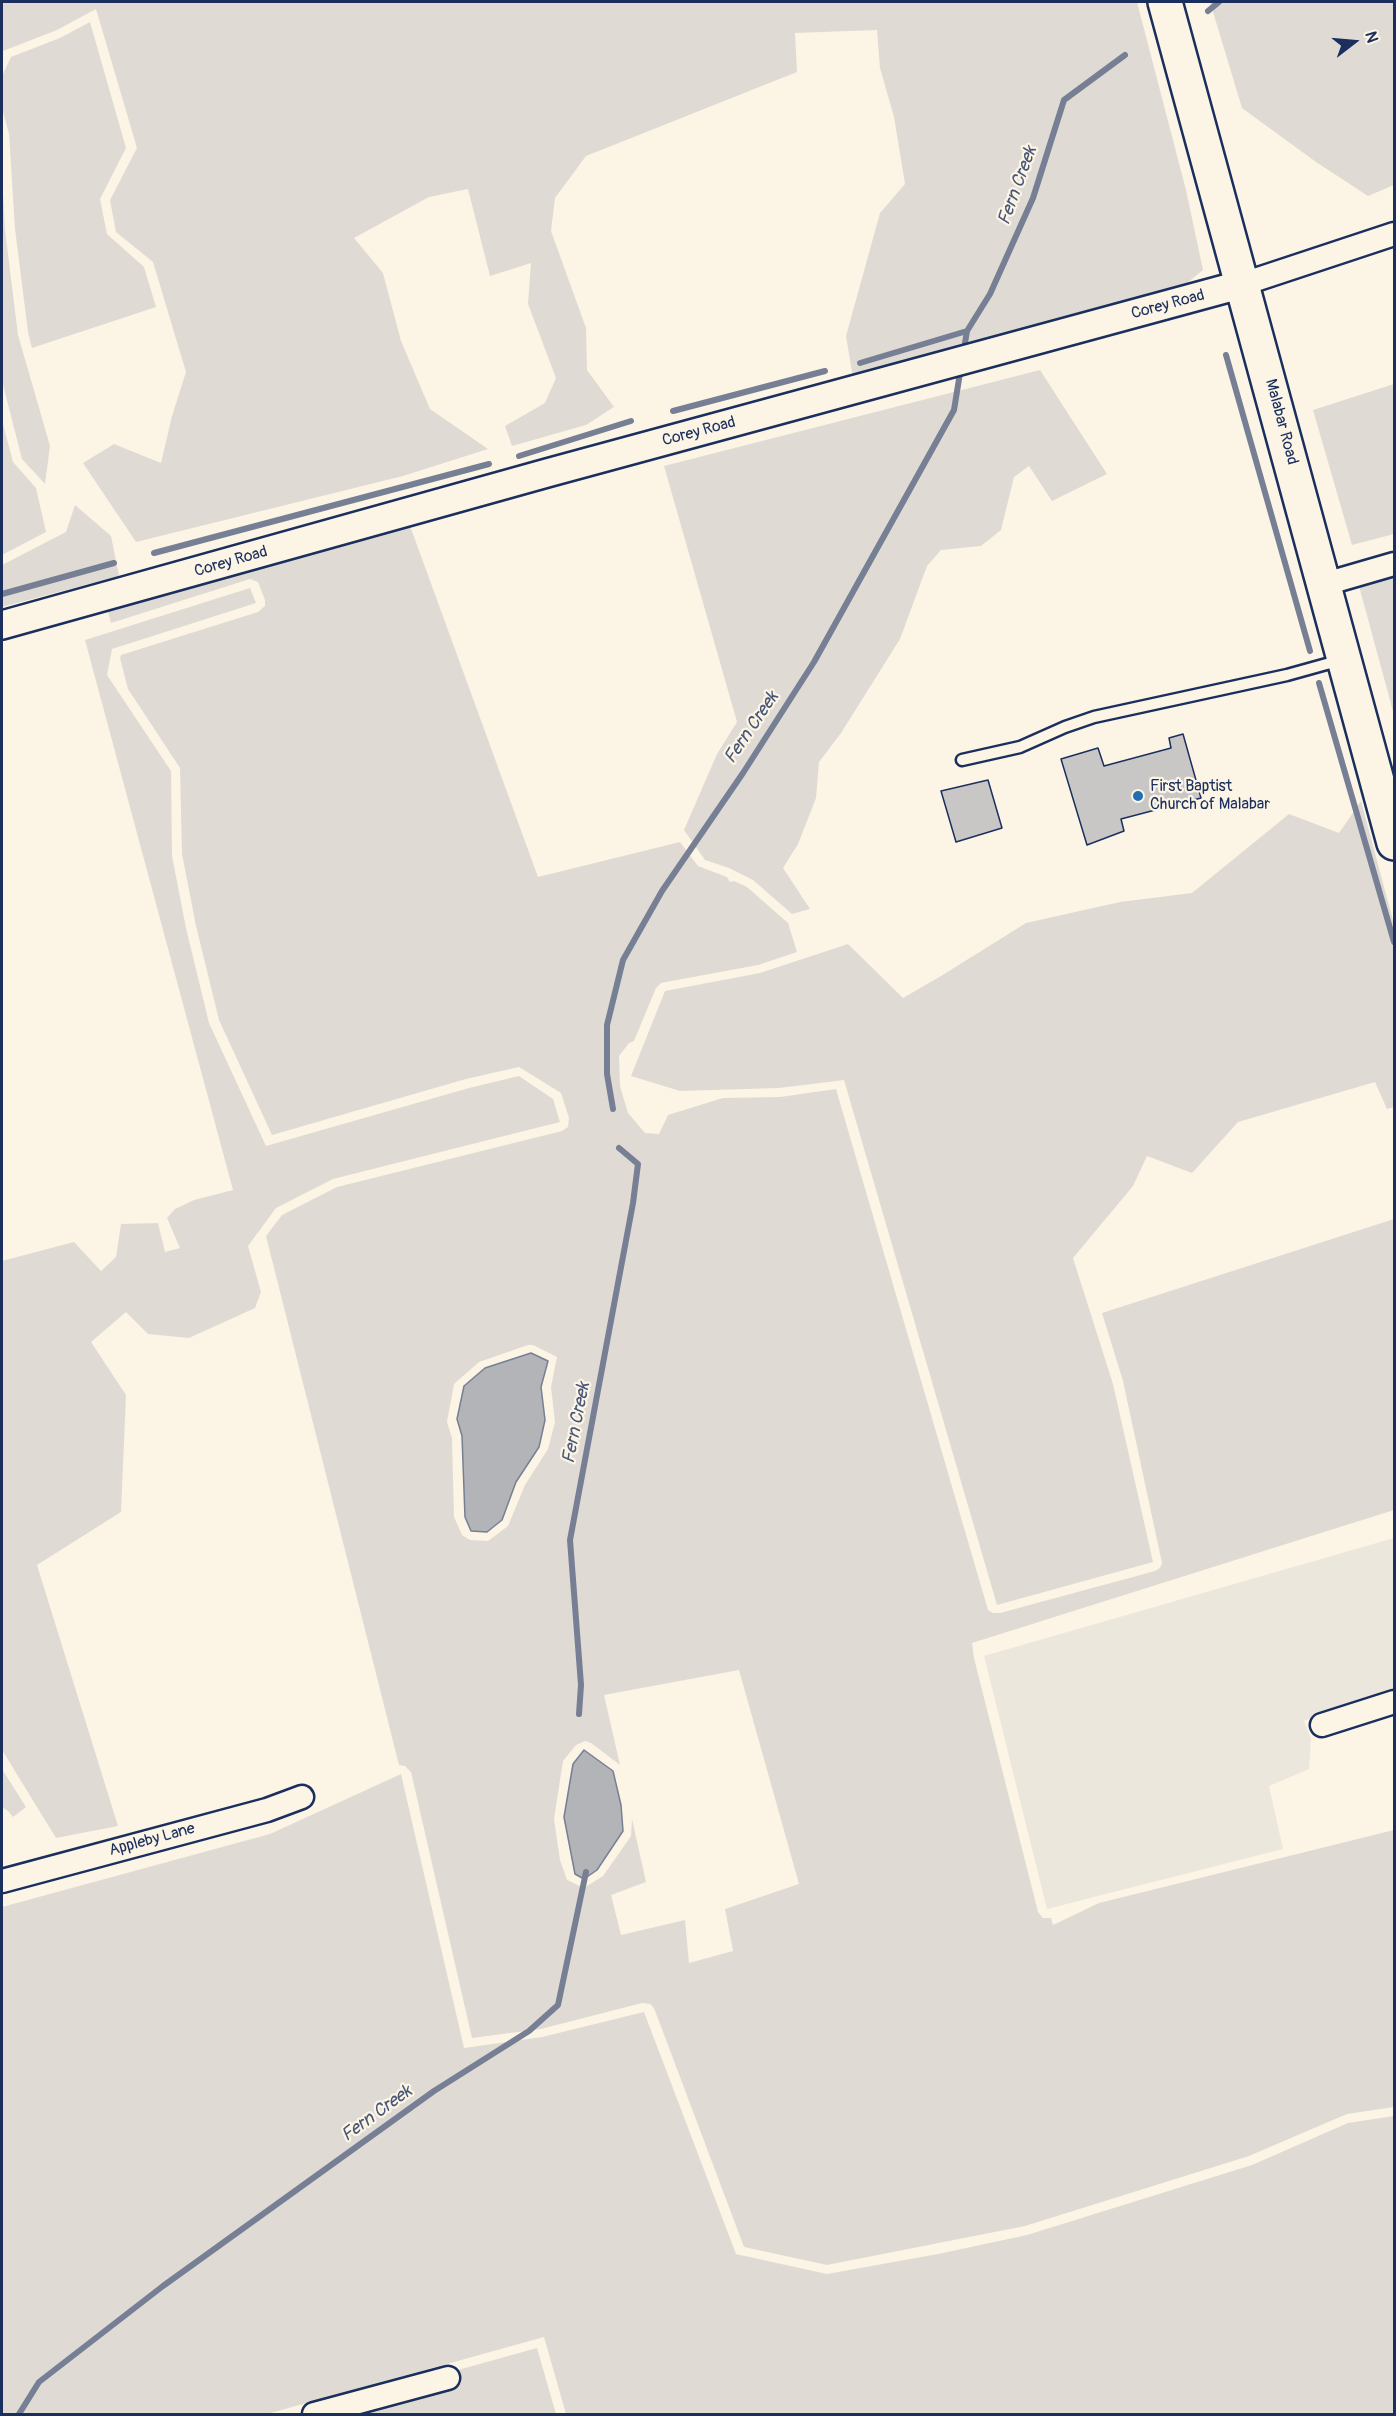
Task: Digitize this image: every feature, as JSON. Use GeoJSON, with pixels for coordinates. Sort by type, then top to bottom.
{"type":"FeatureCollection","features":[{"type":"Feature","properties":{"kind":"main road","name":"Malabar Road"},"geometry":{"type":"LineString","coordinates":[[1165,2],[1395,843]]}},
{"type":"Feature","properties":{"kind":"street","name":"Corey Road"},"geometry":{"type":"LineString","coordinates":[[2,625],[547,473],[1243,284],[1395,234]]}},
{"type":"Feature","properties":{"kind":"street"},"geometry":{"type":"LineString","coordinates":[[1325,584],[1395,564]]}},
{"type":"Feature","properties":{"kind":"street"},"geometry":{"type":"LineString","coordinates":[[1322,1725],[1395,1702]]}},
{"type":"Feature","properties":{"kind":"street","name":"Appleby Lane"},"geometry":{"type":"LineString","coordinates":[[2,1881],[267,1810],[302,1797]]}},
{"type":"Feature","properties":{"kind":"street"},"geometry":{"type":"LineString","coordinates":[[314,2415],[448,2378]]}},
{"type":"Feature","properties":{"kind":"lane"},"geometry":{"type":"LineString","coordinates":[[962,760],[1020,747],[1094,717],[1287,675],[1345,659]]}},
{"type":"Feature","properties":{"kind":"shaded area"},"geometry":{"type":"Polygon","coordinates":[[[2,2],[1137,2],[1186,190],[1203,270],[1181,288],[990,338],[853,378],[846,336],[880,213],[905,184],[894,117],[880,68],[877,30],[795,33],[797,72],[586,156],[555,198],[551,231],[586,328],[587,370],[614,407],[586,425],[512,446],[505,426],[545,403],[556,378],[528,304],[531,263],[490,276],[468,189],[429,197],[354,238],[383,273],[401,341],[430,409],[488,449],[403,476],[136,542],[83,463],[114,444],[161,463],[172,416],[186,372],[153,262],[116,232],[110,200],[137,148],[96,9],[57,30],[3,51],[2,54],[2,2]]]}},
{"type":"Feature","properties":{"kind":"shaded area"},"geometry":{"type":"Polygon","coordinates":[[[1210,2],[1394,2],[1394,185],[1368,196],[1316,162],[1242,108],[1210,2]]]}},
{"type":"Feature","properties":{"kind":"shaded area"},"geometry":{"type":"Polygon","coordinates":[[[90,22],[126,148],[100,199],[107,234],[144,267],[156,307],[32,348],[15,229],[9,134],[2,108],[2,76],[11,57],[60,38],[90,22]]]}},
{"type":"Feature","properties":{"kind":"shaded area"},"geometry":{"type":"Polygon","coordinates":[[[2,175],[5,230],[18,335],[50,446],[45,484],[22,459],[2,381],[2,175]]]}},
{"type":"Feature","properties":{"kind":"shaded area"},"geometry":{"type":"Polygon","coordinates":[[[1040,370],[1107,474],[1052,501],[1029,466],[1014,477],[1001,530],[981,546],[941,550],[927,566],[900,639],[841,733],[819,762],[816,798],[798,844],[783,868],[810,909],[792,914],[753,880],[729,868],[705,860],[684,830],[717,754],[737,722],[664,466],[1040,370]]]}},
{"type":"Feature","properties":{"kind":"shaded area"},"geometry":{"type":"Polygon","coordinates":[[[1394,384],[1394,534],[1352,545],[1313,410],[1394,384]]]}},
{"type":"Feature","properties":{"kind":"shaded area"},"geometry":{"type":"Polygon","coordinates":[[[2,420],[13,462],[36,488],[46,532],[2,555],[2,420]]]}},
{"type":"Feature","properties":{"kind":"shaded area"},"geometry":{"type":"Polygon","coordinates":[[[75,505],[111,536],[119,576],[2,607],[2,565],[66,532],[75,505]]]}},
{"type":"Feature","properties":{"kind":"shaded area"},"geometry":{"type":"Polygon","coordinates":[[[409,523],[538,877],[680,842],[698,866],[727,877],[730,882],[734,881],[747,887],[788,923],[797,952],[758,965],[661,983],[656,988],[634,1041],[629,1043],[619,1056],[620,1086],[628,1113],[645,1133],[659,1134],[668,1115],[723,1098],[780,1097],[836,1089],[988,1610],[993,1613],[1155,1571],[1162,1563],[1123,1381],[1102,1313],[1394,1219],[1394,1510],[972,1643],[1038,1912],[1043,1918],[1051,1918],[1053,1925],[1099,1903],[1394,1830],[1394,2107],[1347,2114],[1249,2156],[1025,2226],[827,2265],[744,2247],[654,2008],[650,2004],[642,2003],[541,2029],[472,2038],[411,1772],[405,1766],[399,1765],[266,1236],[282,1215],[337,1187],[562,1131],[568,1127],[569,1118],[561,1093],[519,1067],[466,1079],[272,1135],[219,1020],[196,926],[182,854],[180,768],[128,689],[120,658],[121,655],[258,612],[265,606],[265,600],[258,582],[250,579],[111,623],[107,608],[409,523]],[[533,1345],[479,1362],[454,1384],[447,1422],[452,1438],[454,1517],[462,1535],[470,1540],[488,1541],[508,1526],[525,1485],[548,1449],[555,1422],[551,1387],[557,1357],[533,1345]],[[739,1670],[604,1695],[620,1765],[585,1741],[576,1745],[563,1761],[554,1819],[560,1860],[567,1880],[584,1888],[603,1876],[631,1836],[632,1819],[646,1882],[611,1895],[621,1935],[685,1920],[689,1963],[733,1951],[725,1909],[799,1884],[739,1670]]]}},
{"type":"Feature","properties":{"kind":"shaded area"},"geometry":{"type":"Polygon","coordinates":[[[1394,573],[1394,715],[1359,586],[1394,573]]]}},
{"type":"Feature","properties":{"kind":"shaded area"},"geometry":{"type":"Polygon","coordinates":[[[250,588],[256,603],[112,649],[107,675],[171,771],[172,856],[186,928],[209,1023],[266,1146],[519,1076],[553,1099],[560,1122],[333,1179],[276,1208],[248,1246],[261,1292],[255,1308],[189,1338],[148,1334],[126,1312],[91,1342],[126,1395],[121,1512],[37,1565],[118,1826],[56,1838],[2,1750],[2,1261],[74,1242],[101,1271],[116,1257],[121,1224],[158,1223],[165,1252],[180,1248],[167,1218],[175,1209],[194,1200],[233,1190],[85,640],[250,588]]]}},
{"type":"Feature","properties":{"kind":"shaded area"},"geometry":{"type":"Polygon","coordinates":[[[1361,801],[1394,924],[1394,1107],[1387,1109],[1375,1082],[1238,1122],[1192,1173],[1147,1156],[1133,1186],[1073,1258],[1113,1384],[1153,1562],[997,1605],[844,1080],[779,1088],[680,1091],[631,1076],[665,991],[760,973],[848,944],[903,998],[1026,923],[1120,902],[1192,893],[1289,814],[1339,833],[1361,801]]]}},
{"type":"Feature","properties":{"kind":"shaded area"},"geometry":{"type":"Polygon","coordinates":[[[531,1353],[548,1361],[541,1387],[545,1420],[539,1447],[516,1482],[502,1520],[487,1532],[471,1531],[465,1517],[462,1436],[457,1419],[464,1386],[485,1368],[531,1353]]]}},
{"type":"Feature","properties":{"kind":"shaded area"},"geometry":{"type":"Polygon","coordinates":[[[1394,1538],[1394,1696],[1342,1713],[1324,1712],[1304,1721],[1311,1739],[1309,1769],[1269,1786],[1283,1849],[1047,1909],[984,1656],[1394,1538]]]}},
{"type":"Feature","properties":{"kind":"shaded area"},"geometry":{"type":"Polygon","coordinates":[[[584,1750],[613,1771],[621,1805],[623,1831],[597,1870],[584,1879],[575,1874],[564,1817],[573,1764],[584,1750]]]}},
{"type":"Feature","properties":{"kind":"shaded area"},"geometry":{"type":"Polygon","coordinates":[[[2,1769],[26,1807],[13,1817],[2,1807],[2,1769]]]}},
{"type":"Feature","properties":{"kind":"shaded area"},"geometry":{"type":"Polygon","coordinates":[[[401,1774],[464,2048],[542,2037],[644,2012],[736,2254],[827,2274],[938,2254],[1027,2235],[1252,2165],[1348,2123],[1394,2116],[1394,2414],[566,2414],[544,2337],[267,2414],[2,2414],[2,1907],[270,1834],[401,1774]]]}},
{"type":"Feature","properties":{"kind":"shaded area"},"geometry":{"type":"Polygon","coordinates":[[[537,2348],[556,2414],[300,2414],[537,2348]]]}},
{"type":"Feature","properties":{"kind":"building"},"geometry":{"type":"Polygon","coordinates":[[[1183,734],[1201,798],[1121,819],[1124,831],[1087,845],[1061,759],[1098,748],[1104,766],[1171,748],[1169,738],[1183,734]]]}},
{"type":"Feature","properties":{"kind":"building"},"geometry":{"type":"Polygon","coordinates":[[[988,780],[1002,828],[956,842],[941,791],[988,780]]]}},
{"type":"Feature","properties":{"kind":"waterway","name":"Fern Creek"},"geometry":{"type":"LineString","coordinates":[[1208,11],[1219,2]]}},
{"type":"Feature","properties":{"kind":"waterway","name":"Fern Creek"},"geometry":{"type":"LineString","coordinates":[[964,349],[967,331],[990,294],[1033,198],[1064,100],[1125,55]]}},
{"type":"Feature","properties":{"kind":"waterway"},"geometry":{"type":"LineString","coordinates":[[860,363],[967,331]]}},
{"type":"Feature","properties":{"kind":"waterway"},"geometry":{"type":"LineString","coordinates":[[1226,355],[1310,651]]}},
{"type":"Feature","properties":{"kind":"waterway"},"geometry":{"type":"LineString","coordinates":[[673,411],[825,371]]}},
{"type":"Feature","properties":{"kind":"waterway","name":"Fern Creek"},"geometry":{"type":"LineString","coordinates":[[613,1109],[607,1074],[607,1025],[623,960],[662,891],[743,773],[814,662],[954,410],[960,373]]}},
{"type":"Feature","properties":{"kind":"waterway"},"geometry":{"type":"LineString","coordinates":[[519,456],[631,421]]}},
{"type":"Feature","properties":{"kind":"waterway"},"geometry":{"type":"LineString","coordinates":[[154,553],[489,464]]}},
{"type":"Feature","properties":{"kind":"waterway"},"geometry":{"type":"LineString","coordinates":[[2,594],[114,563]]}},
{"type":"Feature","properties":{"kind":"waterway"},"geometry":{"type":"LineString","coordinates":[[1319,683],[1394,942]]}},
{"type":"Feature","properties":{"kind":"waterway","name":"Fern Creek"},"geometry":{"type":"LineString","coordinates":[[579,1714],[581,1685],[570,1540],[633,1203],[638,1164],[619,1148]]}},
{"type":"Feature","properties":{"kind":"waterway","name":"Fern Creek"},"geometry":{"type":"LineString","coordinates":[[19,2414],[39,2382],[163,2286],[434,2091],[529,2031],[558,2005],[586,1872]]}},
{"type":"Feature","properties":{"kind":"place","name":"First Baptist Church of Malabar"},"geometry":{"type":"Point","coordinates":[1138,796]}}]}
